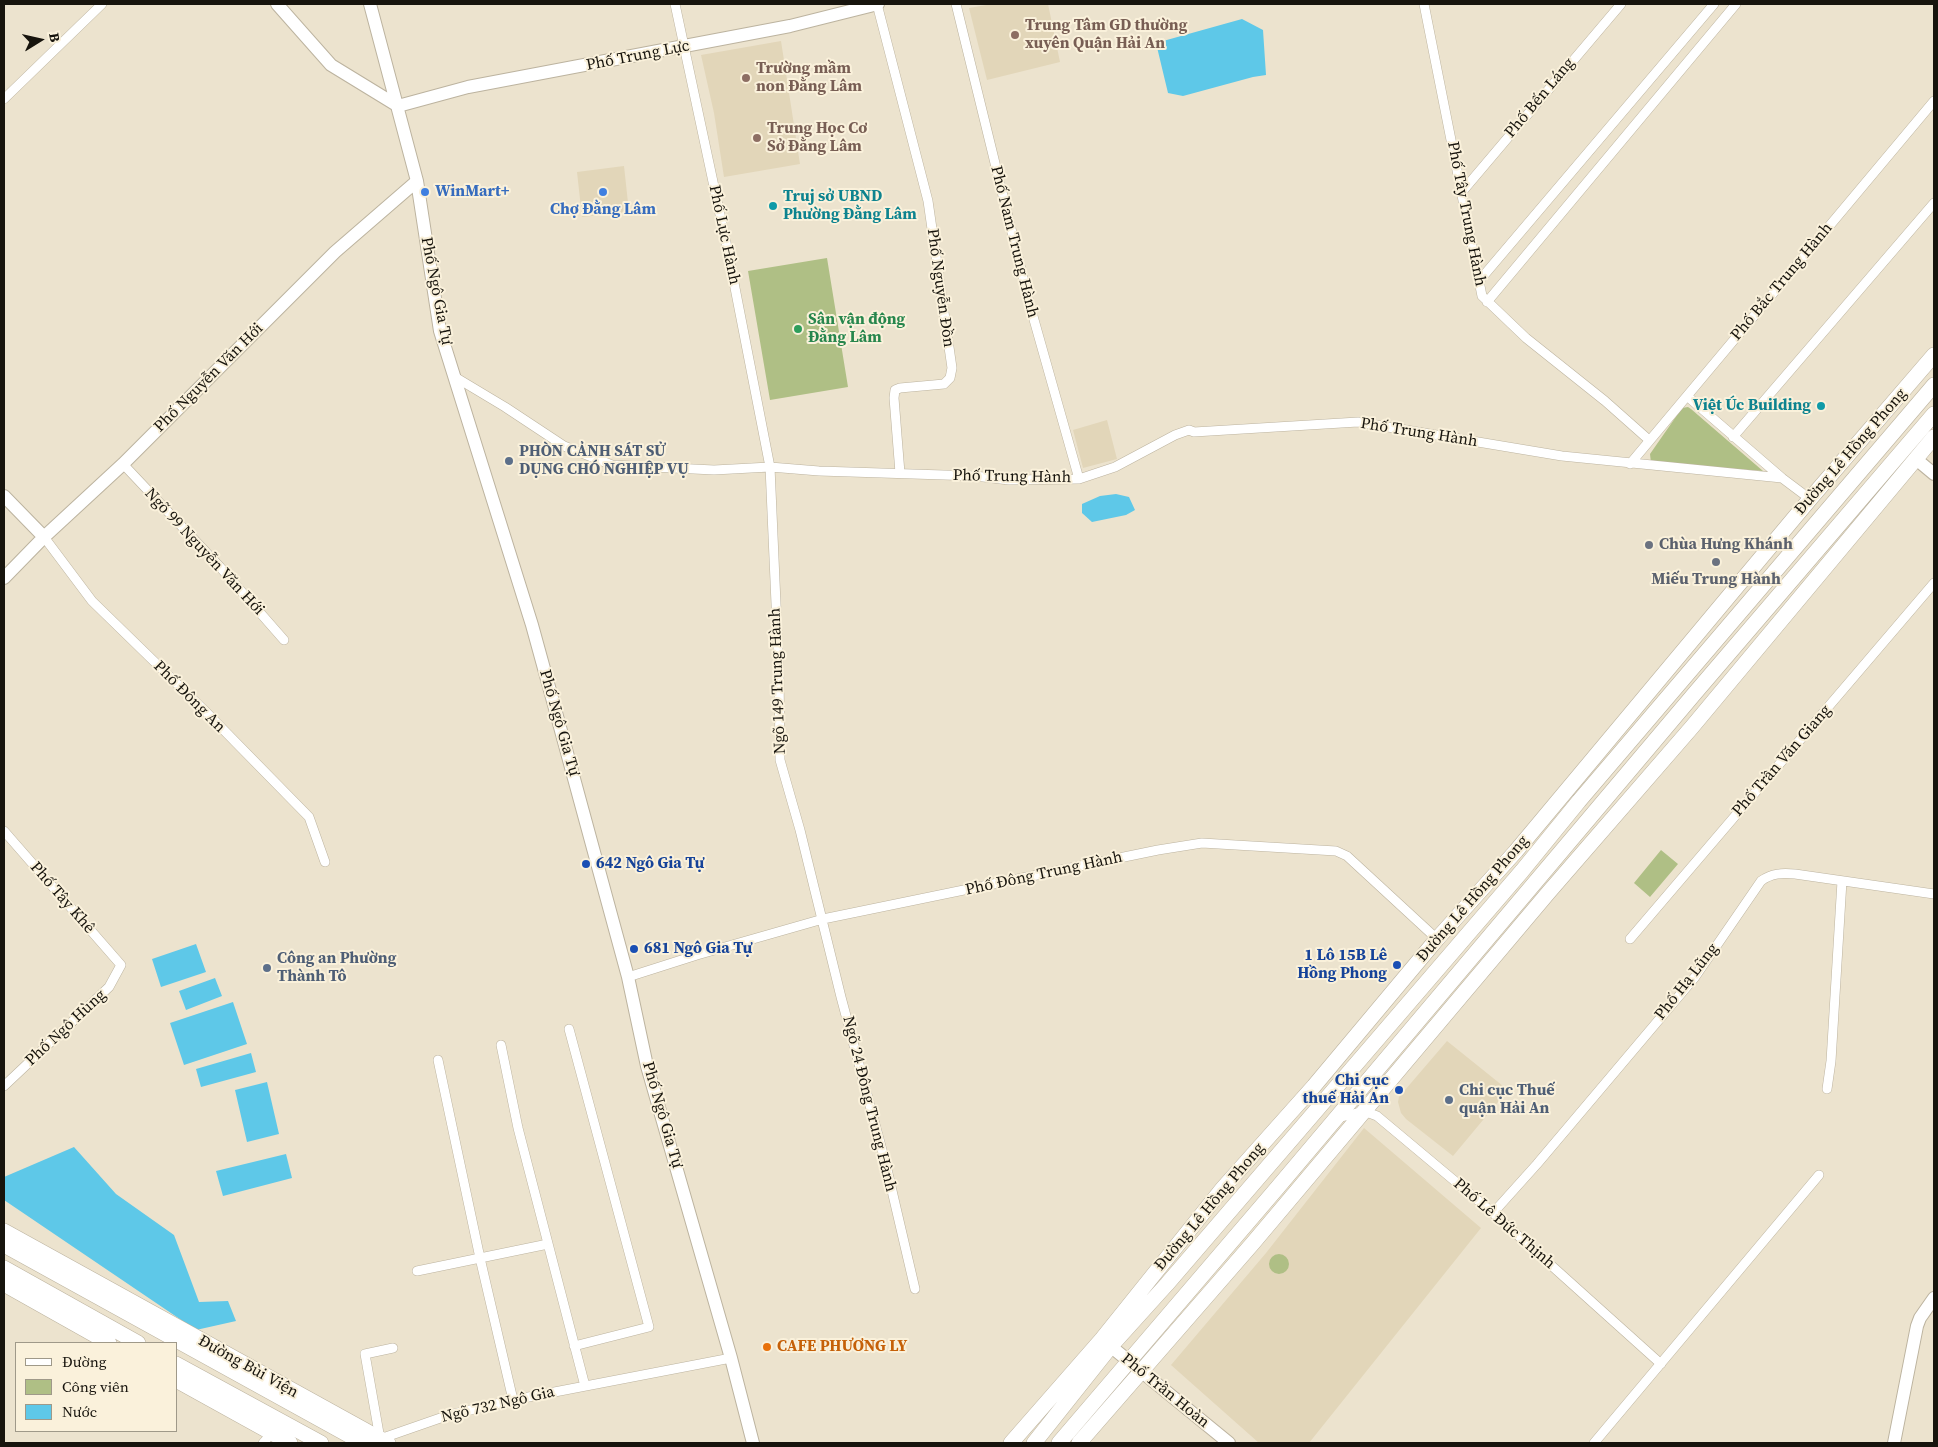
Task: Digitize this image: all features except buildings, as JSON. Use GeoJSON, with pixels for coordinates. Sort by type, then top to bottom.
{"type":"FeatureCollection","features":[{"type":"Feature","properties":{"kind":"main road","name":"Đường Lê Hồng Phong"},"geometry":{"type":"LineString","coordinates":[[1034,1443],[1106,1342],[1223,1188],[1314,1086],[1437,939],[1516,851],[1810,499],[1934,355]]}},
{"type":"Feature","properties":{"kind":"main road","name":"Đường Lê Hồng Phong"},"geometry":{"type":"LineString","coordinates":[[1011,1443],[1106,1342],[1167,1284],[1528,864],[1934,385]]}},
{"type":"Feature","properties":{"kind":"main road"},"geometry":{"type":"LineString","coordinates":[[1059,1443],[1540,875],[1934,414]]}},
{"type":"Feature","properties":{"kind":"main road"},"geometry":{"type":"LineString","coordinates":[[1079,1443],[1253,1243],[1553,887],[1692,727],[1934,438]]}},
{"type":"Feature","properties":{"kind":"main road"},"geometry":{"type":"LineString","coordinates":[[1740,584],[1755,596]]}},
{"type":"Feature","properties":{"kind":"main road"},"geometry":{"type":"LineString","coordinates":[[1767,609],[1781,620]]}},
{"type":"Feature","properties":{"kind":"main road"},"geometry":{"type":"LineString","coordinates":[[1516,851],[1553,887]]}},
{"type":"Feature","properties":{"kind":"main road","name":"Đường Bùi Viện"},"geometry":{"type":"LineString","coordinates":[[4,1232],[384,1441]]}},
{"type":"Feature","properties":{"kind":"main road","name":"Đường Bùi Viện"},"geometry":{"type":"LineString","coordinates":[[4,1245],[363,1443]]}},
{"type":"Feature","properties":{"kind":"main road"},"geometry":{"type":"LineString","coordinates":[[4,1268],[136,1342]]}},
{"type":"Feature","properties":{"kind":"main road"},"geometry":{"type":"LineString","coordinates":[[4,1284],[107,1342]]}},
{"type":"Feature","properties":{"kind":"main road","name":"Đường Bùi Viện"},"geometry":{"type":"LineString","coordinates":[[178,1365],[321,1443]]}},
{"type":"Feature","properties":{"kind":"main road"},"geometry":{"type":"LineString","coordinates":[[178,1381],[268,1438],[290,1443]]}},
{"type":"Feature","properties":{"kind":"street"},"geometry":{"type":"LineString","coordinates":[[4,99],[102,4]]}},
{"type":"Feature","properties":{"kind":"street"},"geometry":{"type":"LineString","coordinates":[[277,4],[331,65],[398,106]]}},
{"type":"Feature","properties":{"kind":"street","name":"Phố Ngô Gia Tự"},"geometry":{"type":"LineString","coordinates":[[370,4],[417,181],[440,330],[532,625],[628,977],[647,1066],[731,1358],[752,1443]]}},
{"type":"Feature","properties":{"kind":"street","name":"Phố Lực Hành"},"geometry":{"type":"LineString","coordinates":[[675,4],[728,252],[770,467]]}},
{"type":"Feature","properties":{"kind":"street","name":"Phố Trung Lực"},"geometry":{"type":"LineString","coordinates":[[398,106],[468,88],[790,26],[877,4]]}},
{"type":"Feature","properties":{"kind":"street","name":"Phố Nguyễn Đồn"},"geometry":{"type":"LineString","coordinates":[[877,4],[928,201],[952,368],[950,378],[944,384],[895,390],[900,473]]}},
{"type":"Feature","properties":{"kind":"street","name":"Phố Nam Trung Hành"},"geometry":{"type":"LineString","coordinates":[[956,4],[1029,302],[1079,478]]}},
{"type":"Feature","properties":{"kind":"street","name":"Phố Tây Trung Hành"},"geometry":{"type":"LineString","coordinates":[[1424,4],[1482,296],[1526,338],[1605,401],[1649,440]]}},
{"type":"Feature","properties":{"kind":"street","name":"Phố Bến Láng"},"geometry":{"type":"LineString","coordinates":[[1461,193],[1619,4]]}},
{"type":"Feature","properties":{"kind":"street"},"geometry":{"type":"LineString","coordinates":[[1479,281],[1714,4]]}},
{"type":"Feature","properties":{"kind":"street"},"geometry":{"type":"LineString","coordinates":[[1487,302],[1736,4]]}},
{"type":"Feature","properties":{"kind":"street","name":"Phố Bắc Trung Hành"},"geometry":{"type":"LineString","coordinates":[[1630,464],[1934,101]]}},
{"type":"Feature","properties":{"kind":"street","name":"Phố Nguyễn Văn Hới"},"geometry":{"type":"LineString","coordinates":[[4,578],[44,537],[123,464],[335,252],[417,181]]}},
{"type":"Feature","properties":{"kind":"street"},"geometry":{"type":"LineString","coordinates":[[1733,437],[1934,203]]}},
{"type":"Feature","properties":{"kind":"street","name":"Phố Trung Hành"},"geometry":{"type":"LineString","coordinates":[[455,377],[564,446],[612,465],[714,470],[770,467],[818,471],[975,476],[1009,480],[1079,478],[1092,476],[1115,467],[1175,435],[1189,430],[1194,432],[1358,422],[1562,456],[1782,478]]}},
{"type":"Feature","properties":{"kind":"street"},"geometry":{"type":"LineString","coordinates":[[1687,396],[1733,437],[1810,499]]}},
{"type":"Feature","properties":{"kind":"street"},"geometry":{"type":"LineString","coordinates":[[1916,459],[1934,474]]}},
{"type":"Feature","properties":{"kind":"street","name":"Ngõ 99 Nguyễn Văn Hới"},"geometry":{"type":"LineString","coordinates":[[123,464],[220,567],[284,640]]}},
{"type":"Feature","properties":{"kind":"street","name":"Ngõ 149 Trung Hành"},"geometry":{"type":"LineString","coordinates":[[770,467],[779,672],[780,760],[823,919]]}},
{"type":"Feature","properties":{"kind":"street"},"geometry":{"type":"LineString","coordinates":[[4,496],[44,537]]}},
{"type":"Feature","properties":{"kind":"street","name":"Phố Đông An"},"geometry":{"type":"LineString","coordinates":[[44,537],[92,601],[206,712],[309,817],[325,862]]}},
{"type":"Feature","properties":{"kind":"street","name":"Phố Trần Văn Giang"},"geometry":{"type":"LineString","coordinates":[[1630,939],[1934,583]]}},
{"type":"Feature","properties":{"kind":"street","name":"Phố Tây Khê"},"geometry":{"type":"LineString","coordinates":[[4,831],[121,965]]}},
{"type":"Feature","properties":{"kind":"street","name":"Phố Đông Trung Hành"},"geometry":{"type":"LineString","coordinates":[[628,977],[823,919],[1158,850],[1202,844],[1336,851],[1347,856],[1437,939]]}},
{"type":"Feature","properties":{"kind":"street","name":"Phố Hạ Lũng"},"geometry":{"type":"LineString","coordinates":[[1493,1213],[1537,1164],[1695,977],[1761,881],[1768,876],[1780,873],[1934,894]]}},
{"type":"Feature","properties":{"kind":"street"},"geometry":{"type":"LineString","coordinates":[[1827,1089],[1831,1061],[1842,881]]}},
{"type":"Feature","properties":{"kind":"street","name":"Ngõ 24 Đông Trung Hành"},"geometry":{"type":"LineString","coordinates":[[823,919],[915,1289]]}},
{"type":"Feature","properties":{"kind":"street","name":"Phố Ngô Hùng"},"geometry":{"type":"LineString","coordinates":[[4,1086],[110,987],[121,965]]}},
{"type":"Feature","properties":{"kind":"street"},"geometry":{"type":"LineString","coordinates":[[569,1029],[649,1327],[574,1346]]}},
{"type":"Feature","properties":{"kind":"street"},"geometry":{"type":"LineString","coordinates":[[501,1045],[518,1128],[585,1386]]}},
{"type":"Feature","properties":{"kind":"street"},"geometry":{"type":"LineString","coordinates":[[438,1060],[480,1258],[513,1400]]}},
{"type":"Feature","properties":{"kind":"street"},"geometry":{"type":"LineString","coordinates":[[1335,1119],[1364,1111]]}},
{"type":"Feature","properties":{"kind":"street","name":"Phố Lê Đức Thịnh"},"geometry":{"type":"LineString","coordinates":[[1364,1111],[1377,1116],[1493,1213],[1661,1364]]}},
{"type":"Feature","properties":{"kind":"street"},"geometry":{"type":"LineString","coordinates":[[1594,1443],[1819,1175]]}},
{"type":"Feature","properties":{"kind":"street"},"geometry":{"type":"LineString","coordinates":[[417,1271],[548,1244]]}},
{"type":"Feature","properties":{"kind":"street"},"geometry":{"type":"LineString","coordinates":[[1894,1443],[1917,1326],[1920,1318],[1934,1298]]}},
{"type":"Feature","properties":{"kind":"street","name":"Phố Trần Hoàn"},"geometry":{"type":"LineString","coordinates":[[1106,1342],[1229,1443]]}},
{"type":"Feature","properties":{"kind":"street"},"geometry":{"type":"LineString","coordinates":[[384,1441],[365,1354],[393,1348]]}},
{"type":"Feature","properties":{"kind":"street","name":"Ngõ 732 Ngô Gia"},"geometry":{"type":"LineString","coordinates":[[384,1441],[449,1415],[513,1400],[731,1358]]}},
{"type":"Feature","properties":{"kind":"shaded area","name":"Trung Tâm GD thường xuyên Quận Hải An"},"geometry":{"type":"Polygon","coordinates":[[[992,4],[1048,4],[1060,62],[987,80],[969,8],[992,4]]]}},
{"type":"Feature","properties":{"kind":"shaded area"},"geometry":{"type":"Polygon","coordinates":[[[781,41],[800,164],[724,177],[714,113],[701,55],[781,41]]]}},
{"type":"Feature","properties":{"kind":"shaded area","name":"Chợ Đằng Lâm"},"geometry":{"type":"Polygon","coordinates":[[[624,166],[629,212],[582,217],[577,172],[624,166]]]}},
{"type":"Feature","properties":{"kind":"shaded area"},"geometry":{"type":"Polygon","coordinates":[[[1107,420],[1117,459],[1083,468],[1073,430],[1107,420]]]}},
{"type":"Feature","properties":{"kind":"shaded area","name":"Chi cục Thuế quận Hải An"},"geometry":{"type":"Polygon","coordinates":[[[1447,1041],[1508,1090],[1453,1156],[1406,1119],[1401,1113],[1398,1102],[1399,1097],[1447,1041]]]}},
{"type":"Feature","properties":{"kind":"shaded area"},"geometry":{"type":"Polygon","coordinates":[[[1364,1128],[1481,1228],[1309,1443],[1259,1443],[1171,1365],[1266,1253],[1364,1128]]]}},
{"type":"Feature","properties":{"kind":"green space","name":"Sân vận động Đằng Lâm"},"geometry":{"type":"Polygon","coordinates":[[[827,258],[848,387],[770,400],[748,271],[827,258]]]}},
{"type":"Feature","properties":{"kind":"green space"},"geometry":{"type":"Polygon","coordinates":[[[1688,407],[1763,471],[1651,463],[1650,454],[1682,408],[1688,407]]]}},
{"type":"Feature","properties":{"kind":"green space"},"geometry":{"type":"Polygon","coordinates":[[[1661,850],[1678,864],[1650,897],[1634,883],[1661,850]]]}},
{"type":"Feature","properties":{"kind":"green space"},"geometry":{"type":"Polygon","coordinates":[[[1275,1254],[1283,1254],[1289,1260],[1289,1268],[1283,1274],[1275,1274],[1269,1268],[1269,1260],[1275,1254]]]}},
{"type":"Feature","properties":{"kind":"water"},"geometry":{"type":"Polygon","coordinates":[[[1242,19],[1263,30],[1266,75],[1183,96],[1168,93],[1156,43],[1242,19]]]}},
{"type":"Feature","properties":{"kind":"water"},"geometry":{"type":"Polygon","coordinates":[[[1116,494],[1129,497],[1135,510],[1126,515],[1092,522],[1082,513],[1082,504],[1100,496],[1116,494]]]}},
{"type":"Feature","properties":{"kind":"water"},"geometry":{"type":"Polygon","coordinates":[[[196,944],[206,972],[161,987],[152,959],[196,944]]]}},
{"type":"Feature","properties":{"kind":"water"},"geometry":{"type":"Polygon","coordinates":[[[215,978],[222,996],[186,1010],[179,991],[215,978]]]}},
{"type":"Feature","properties":{"kind":"water"},"geometry":{"type":"Polygon","coordinates":[[[233,1002],[247,1044],[184,1065],[170,1023],[233,1002]]]}},
{"type":"Feature","properties":{"kind":"water"},"geometry":{"type":"Polygon","coordinates":[[[251,1053],[256,1072],[201,1087],[196,1069],[251,1053]]]}},
{"type":"Feature","properties":{"kind":"water"},"geometry":{"type":"Polygon","coordinates":[[[267,1082],[279,1134],[247,1142],[235,1090],[267,1082]]]}},
{"type":"Feature","properties":{"kind":"water"},"geometry":{"type":"Polygon","coordinates":[[[74,1147],[116,1194],[174,1235],[199,1302],[228,1301],[236,1321],[196,1330],[4,1200],[4,1177],[74,1147]]]}},
{"type":"Feature","properties":{"kind":"water"},"geometry":{"type":"Polygon","coordinates":[[[286,1154],[292,1178],[223,1196],[216,1171],[286,1154]]]}},
{"type":"Feature","properties":{"kind":"place","name":"Trung Tâm GD thường xuyên Quận Hải An"},"geometry":{"type":"Point","coordinates":[1015,35]}},
{"type":"Feature","properties":{"kind":"place","name":"Trường mầm non Đằng Lâm"},"geometry":{"type":"Point","coordinates":[746,78]}},
{"type":"Feature","properties":{"kind":"place","name":"Trung Học Cơ Sở Đằng Lâm"},"geometry":{"type":"Point","coordinates":[757,138]}},
{"type":"Feature","properties":{"kind":"place","name":"WinMart+"},"geometry":{"type":"Point","coordinates":[425,192]}},
{"type":"Feature","properties":{"kind":"place","name":"Chợ Đằng Lâm"},"geometry":{"type":"Point","coordinates":[603,192]}},
{"type":"Feature","properties":{"kind":"place","name":"Truj sở UBND Phường Đằng Lâm"},"geometry":{"type":"Point","coordinates":[773,206]}},
{"type":"Feature","properties":{"kind":"place","name":"Sân vận động Đằng Lâm"},"geometry":{"type":"Point","coordinates":[798,329]}},
{"type":"Feature","properties":{"kind":"place","name":"Việt Úc Building"},"geometry":{"type":"Point","coordinates":[1821,406]}},
{"type":"Feature","properties":{"kind":"place","name":"PHÒN CẢNH SÁT SỬ DỤNG CHÓ NGHIỆP VỤ"},"geometry":{"type":"Point","coordinates":[509,461]}},
{"type":"Feature","properties":{"kind":"place","name":"Chùa Hưng Khánh"},"geometry":{"type":"Point","coordinates":[1649,545]}},
{"type":"Feature","properties":{"kind":"place","name":"Miếu Trung Hành"},"geometry":{"type":"Point","coordinates":[1716,562]}},
{"type":"Feature","properties":{"kind":"place","name":"642 Ngô Gia Tự"},"geometry":{"type":"Point","coordinates":[586,864]}},
{"type":"Feature","properties":{"kind":"place","name":"681 Ngô Gia Tự"},"geometry":{"type":"Point","coordinates":[634,949]}},
{"type":"Feature","properties":{"kind":"place","name":"1 Lô 15B Lê Hồng Phong"},"geometry":{"type":"Point","coordinates":[1397,965]}},
{"type":"Feature","properties":{"kind":"place","name":"Công an Phường Thành Tô"},"geometry":{"type":"Point","coordinates":[267,968]}},
{"type":"Feature","properties":{"kind":"place","name":"Chi cục thuế Hải An"},"geometry":{"type":"Point","coordinates":[1399,1090]}},
{"type":"Feature","properties":{"kind":"place","name":"Chi cục Thuế quận Hải An"},"geometry":{"type":"Point","coordinates":[1449,1100]}},
{"type":"Feature","properties":{"kind":"place","name":"CAFE PHƯƠNG LY"},"geometry":{"type":"Point","coordinates":[767,1347]}}]}
